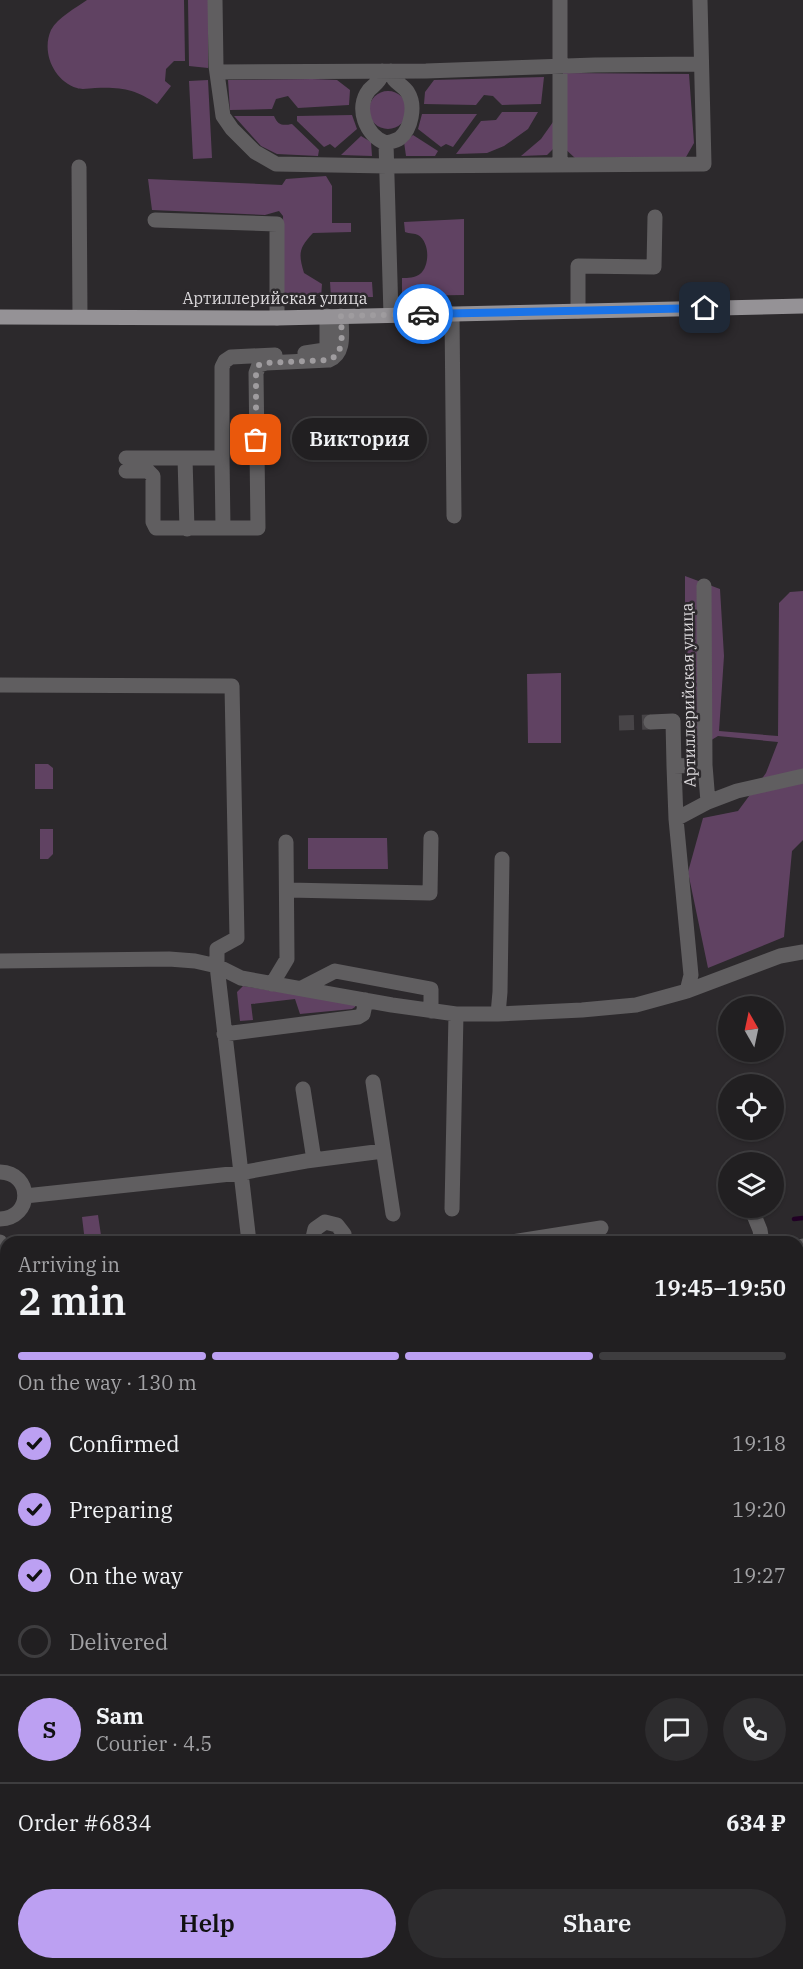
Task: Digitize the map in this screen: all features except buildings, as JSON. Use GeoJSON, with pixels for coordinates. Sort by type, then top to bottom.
{"type":"FeatureCollection","features":[{"type":"Feature","properties":{"kind":"main road","name":"Артиллерийская улица"},"geometry":{"type":"LineString","coordinates":[[0,317],[277,318],[803,306]]}},
{"type":"Feature","properties":{"kind":"street"},"geometry":{"type":"LineString","coordinates":[[215,0],[217,72],[222,116],[244,142],[264,158],[276,164],[387,166],[704,164],[700,0]]}},
{"type":"Feature","properties":{"kind":"street"},"geometry":{"type":"LineString","coordinates":[[560,0],[560,165]]}},
{"type":"Feature","properties":{"kind":"street"},"geometry":{"type":"LineString","coordinates":[[217,72],[387,71],[701,64]]}},
{"type":"Feature","properties":{"kind":"street"},"geometry":{"type":"LineString","coordinates":[[387,71],[407,91],[412,105],[412,114],[400,138],[386,143],[379,141],[368,129],[362,106],[369,90],[387,71]]}},
{"type":"Feature","properties":{"kind":"street"},"geometry":{"type":"LineString","coordinates":[[386,143],[391,315]]}},
{"type":"Feature","properties":{"kind":"street"},"geometry":{"type":"LineString","coordinates":[[79,167],[80,316]]}},
{"type":"Feature","properties":{"kind":"street"},"geometry":{"type":"LineString","coordinates":[[578,311],[578,266],[654,267],[654,217]]}},
{"type":"Feature","properties":{"kind":"street"},"geometry":{"type":"LineString","coordinates":[[155,220],[277,224],[277,318]]}},
{"type":"Feature","properties":{"kind":"street"},"geometry":{"type":"LineString","coordinates":[[452,314],[453,516]]}},
{"type":"Feature","properties":{"kind":"street"},"geometry":{"type":"LineString","coordinates":[[223,528],[222,367],[225,361],[231,357],[325,350],[334,316]]}},
{"type":"Feature","properties":{"kind":"street"},"geometry":{"type":"LineString","coordinates":[[222,458],[185,458],[126,464],[148,471],[153,476],[153,522],[156,528],[258,528],[256,373],[259,365],[266,363],[329,360],[336,357],[342,338],[334,316]]}},
{"type":"Feature","properties":{"kind":"street"},"geometry":{"type":"LineString","coordinates":[[185,458],[187,529]]}},
{"type":"Feature","properties":{"kind":"street","name":"Артиллерийская улица"},"geometry":{"type":"LineString","coordinates":[[704,586],[705,765],[708,802]]}},
{"type":"Feature","properties":{"kind":"street"},"geometry":{"type":"LineString","coordinates":[[0,685],[232,686],[237,938],[217,949],[217,966],[248,1236]]}},
{"type":"Feature","properties":{"kind":"street"},"geometry":{"type":"LineString","coordinates":[[651,722],[673,721],[676,819],[691,975],[687,991]]}},
{"type":"Feature","properties":{"kind":"street"},"geometry":{"type":"LineString","coordinates":[[674,766],[705,765]]}},
{"type":"Feature","properties":{"kind":"street"},"geometry":{"type":"LineString","coordinates":[[676,819],[708,802],[737,791],[803,776]]}},
{"type":"Feature","properties":{"kind":"street"},"geometry":{"type":"LineString","coordinates":[[288,890],[430,893],[431,838]]}},
{"type":"Feature","properties":{"kind":"street"},"geometry":{"type":"LineString","coordinates":[[272,984],[286,959],[288,890],[286,842]]}},
{"type":"Feature","properties":{"kind":"street"},"geometry":{"type":"LineString","coordinates":[[498,1014],[502,859]]}},
{"type":"Feature","properties":{"kind":"street"},"geometry":{"type":"LineString","coordinates":[[0,961],[169,959],[195,961],[217,966],[241,978],[272,984],[431,1011],[456,1014],[498,1014],[636,1005],[687,991],[780,956],[803,952]]}},
{"type":"Feature","properties":{"kind":"street"},"geometry":{"type":"LineString","coordinates":[[302,988],[335,971],[431,989],[431,1011]]}},
{"type":"Feature","properties":{"kind":"street"},"geometry":{"type":"LineString","coordinates":[[224,1034],[358,1017],[363,1014],[366,1000]]}},
{"type":"Feature","properties":{"kind":"street"},"geometry":{"type":"LineString","coordinates":[[452,1209],[456,1014]]}},
{"type":"Feature","properties":{"kind":"street"},"geometry":{"type":"LineString","coordinates":[[373,1082],[393,1215]]}},
{"type":"Feature","properties":{"kind":"street"},"geometry":{"type":"LineString","coordinates":[[303,1089],[314,1160]]}},
{"type":"Feature","properties":{"kind":"street"},"geometry":{"type":"LineString","coordinates":[[25,1196],[240,1173],[383,1151]]}},
{"type":"Feature","properties":{"kind":"street"},"geometry":{"type":"LineString","coordinates":[[0,1172],[12,1174],[18,1179],[22,1183],[25,1196],[20,1210],[15,1215],[7,1219],[0,1219]]}},
{"type":"Feature","properties":{"kind":"street"},"geometry":{"type":"LineString","coordinates":[[755,1218],[761,1236]]}},
{"type":"Feature","properties":{"kind":"street"},"geometry":{"type":"LineString","coordinates":[[313,1236],[315,1229],[325,1222],[337,1225],[344,1236]]}},
{"type":"Feature","properties":{"kind":"street"},"geometry":{"type":"LineString","coordinates":[[550,1236],[601,1228]]}},
{"type":"Feature","properties":{"kind":"shaded area"},"geometry":{"type":"Polygon","coordinates":[[[87,0],[184,0],[185,61],[174,61],[166,69],[165,81],[171,86],[157,104],[128,90],[77,88],[62,79],[56,72],[49,56],[48,39],[51,30],[63,17],[87,0]]]}},
{"type":"Feature","properties":{"kind":"shaded area"},"geometry":{"type":"Polygon","coordinates":[[[188,0],[208,0],[208,68],[189,66],[188,0]]]}},
{"type":"Feature","properties":{"kind":"shaded area"},"geometry":{"type":"Polygon","coordinates":[[[563,73],[689,74],[694,143],[686,157],[575,158],[563,147],[563,73]]]}},
{"type":"Feature","properties":{"kind":"shaded area"},"geometry":{"type":"Polygon","coordinates":[[[544,77],[541,104],[502,105],[493,96],[484,95],[476,105],[424,104],[425,92],[434,80],[544,77]]]}},
{"type":"Feature","properties":{"kind":"shaded area"},"geometry":{"type":"Polygon","coordinates":[[[208,80],[212,158],[193,159],[189,81],[208,80]]]}},
{"type":"Feature","properties":{"kind":"shaded area"},"geometry":{"type":"Polygon","coordinates":[[[228,80],[337,80],[350,90],[349,105],[298,108],[288,96],[276,99],[272,109],[230,110],[228,80]]]}},
{"type":"Feature","properties":{"kind":"shaded area"},"geometry":{"type":"Polygon","coordinates":[[[388,91],[402,96],[407,110],[402,124],[388,129],[374,124],[369,110],[374,96],[388,91]]]}},
{"type":"Feature","properties":{"kind":"shaded area"},"geometry":{"type":"Polygon","coordinates":[[[502,112],[538,112],[528,129],[504,146],[487,153],[456,154],[481,121],[496,120],[502,112]]]}},
{"type":"Feature","properties":{"kind":"shaded area"},"geometry":{"type":"Polygon","coordinates":[[[422,114],[477,114],[453,147],[446,144],[441,147],[418,129],[422,114]]]}},
{"type":"Feature","properties":{"kind":"shaded area"},"geometry":{"type":"Polygon","coordinates":[[[352,115],[357,129],[335,148],[330,144],[324,147],[297,121],[297,116],[352,115]]]}},
{"type":"Feature","properties":{"kind":"shaded area"},"geometry":{"type":"Polygon","coordinates":[[[234,116],[274,116],[281,124],[292,124],[319,150],[318,156],[277,154],[261,146],[234,116]]]}},
{"type":"Feature","properties":{"kind":"shaded area"},"geometry":{"type":"Polygon","coordinates":[[[553,122],[553,149],[547,155],[521,156],[541,139],[553,122]]]}},
{"type":"Feature","properties":{"kind":"shaded area"},"geometry":{"type":"Polygon","coordinates":[[[413,135],[438,151],[435,156],[406,156],[404,142],[413,135]]]}},
{"type":"Feature","properties":{"kind":"shaded area"},"geometry":{"type":"Polygon","coordinates":[[[361,136],[371,142],[372,156],[341,155],[361,136]]]}},
{"type":"Feature","properties":{"kind":"shaded area"},"geometry":{"type":"Polygon","coordinates":[[[326,176],[332,186],[332,223],[351,223],[351,232],[313,233],[302,247],[301,260],[304,273],[322,284],[321,298],[284,298],[283,216],[279,211],[265,215],[152,210],[148,179],[282,185],[286,179],[326,176]]]}},
{"type":"Feature","properties":{"kind":"shaded area"},"geometry":{"type":"Polygon","coordinates":[[[464,219],[464,295],[402,296],[402,278],[420,274],[427,260],[427,248],[422,238],[417,234],[405,232],[404,222],[464,219]]]}},
{"type":"Feature","properties":{"kind":"shaded area"},"geometry":{"type":"Polygon","coordinates":[[[330,282],[372,282],[373,297],[331,297],[330,282]]]}},
{"type":"Feature","properties":{"kind":"shaded area"},"geometry":{"type":"Polygon","coordinates":[[[685,576],[720,589],[724,656],[719,731],[778,736],[779,603],[790,592],[803,591],[803,840],[792,851],[784,937],[708,968],[688,872],[703,818],[738,811],[766,773],[778,742],[718,736],[685,756],[685,576]]]}},
{"type":"Feature","properties":{"kind":"shaded area"},"geometry":{"type":"Polygon","coordinates":[[[561,673],[561,743],[528,743],[527,674],[561,673]]]}},
{"type":"Feature","properties":{"kind":"shaded area"},"geometry":{"type":"Polygon","coordinates":[[[35,764],[48,764],[53,768],[53,789],[35,789],[35,764]]]}},
{"type":"Feature","properties":{"kind":"shaded area"},"geometry":{"type":"Polygon","coordinates":[[[40,829],[53,829],[53,854],[48,859],[40,859],[40,829]]]}},
{"type":"Feature","properties":{"kind":"shaded area"},"geometry":{"type":"Polygon","coordinates":[[[308,838],[387,838],[388,869],[308,869],[308,838]]]}},
{"type":"Feature","properties":{"kind":"shaded area"},"geometry":{"type":"Polygon","coordinates":[[[243,986],[355,1004],[355,1007],[300,1014],[295,999],[251,1004],[253,1020],[240,1021],[237,992],[243,986]]]}},
{"type":"Feature","properties":{"kind":"shaded area"},"geometry":{"type":"Polygon","coordinates":[[[98,1215],[101,1236],[84,1236],[82,1217],[98,1215]]]}},
{"type":"Feature","properties":{"kind":"waterway"},"geometry":{"type":"LineString","coordinates":[[794,1219],[803,1218]]}},
{"type":"Feature","properties":{"kind":"tunnel"},"geometry":{"type":"LineString","coordinates":[[619,723],[651,722]]}},
{"type":"Feature","properties":{"kind":"way so far"},"geometry":{"type":"LineString","coordinates":[[256,440],[256,373],[259,365],[329,360],[336,357],[342,338],[341,316],[423,314]]}},
{"type":"Feature","properties":{"kind":"place","name":"Виктория"},"geometry":{"type":"Point","coordinates":[256,440]}},
{"type":"Feature","properties":{"kind":"route"},"geometry":{"type":"LineString","coordinates":[[423,314],[705,308]]}}]}
